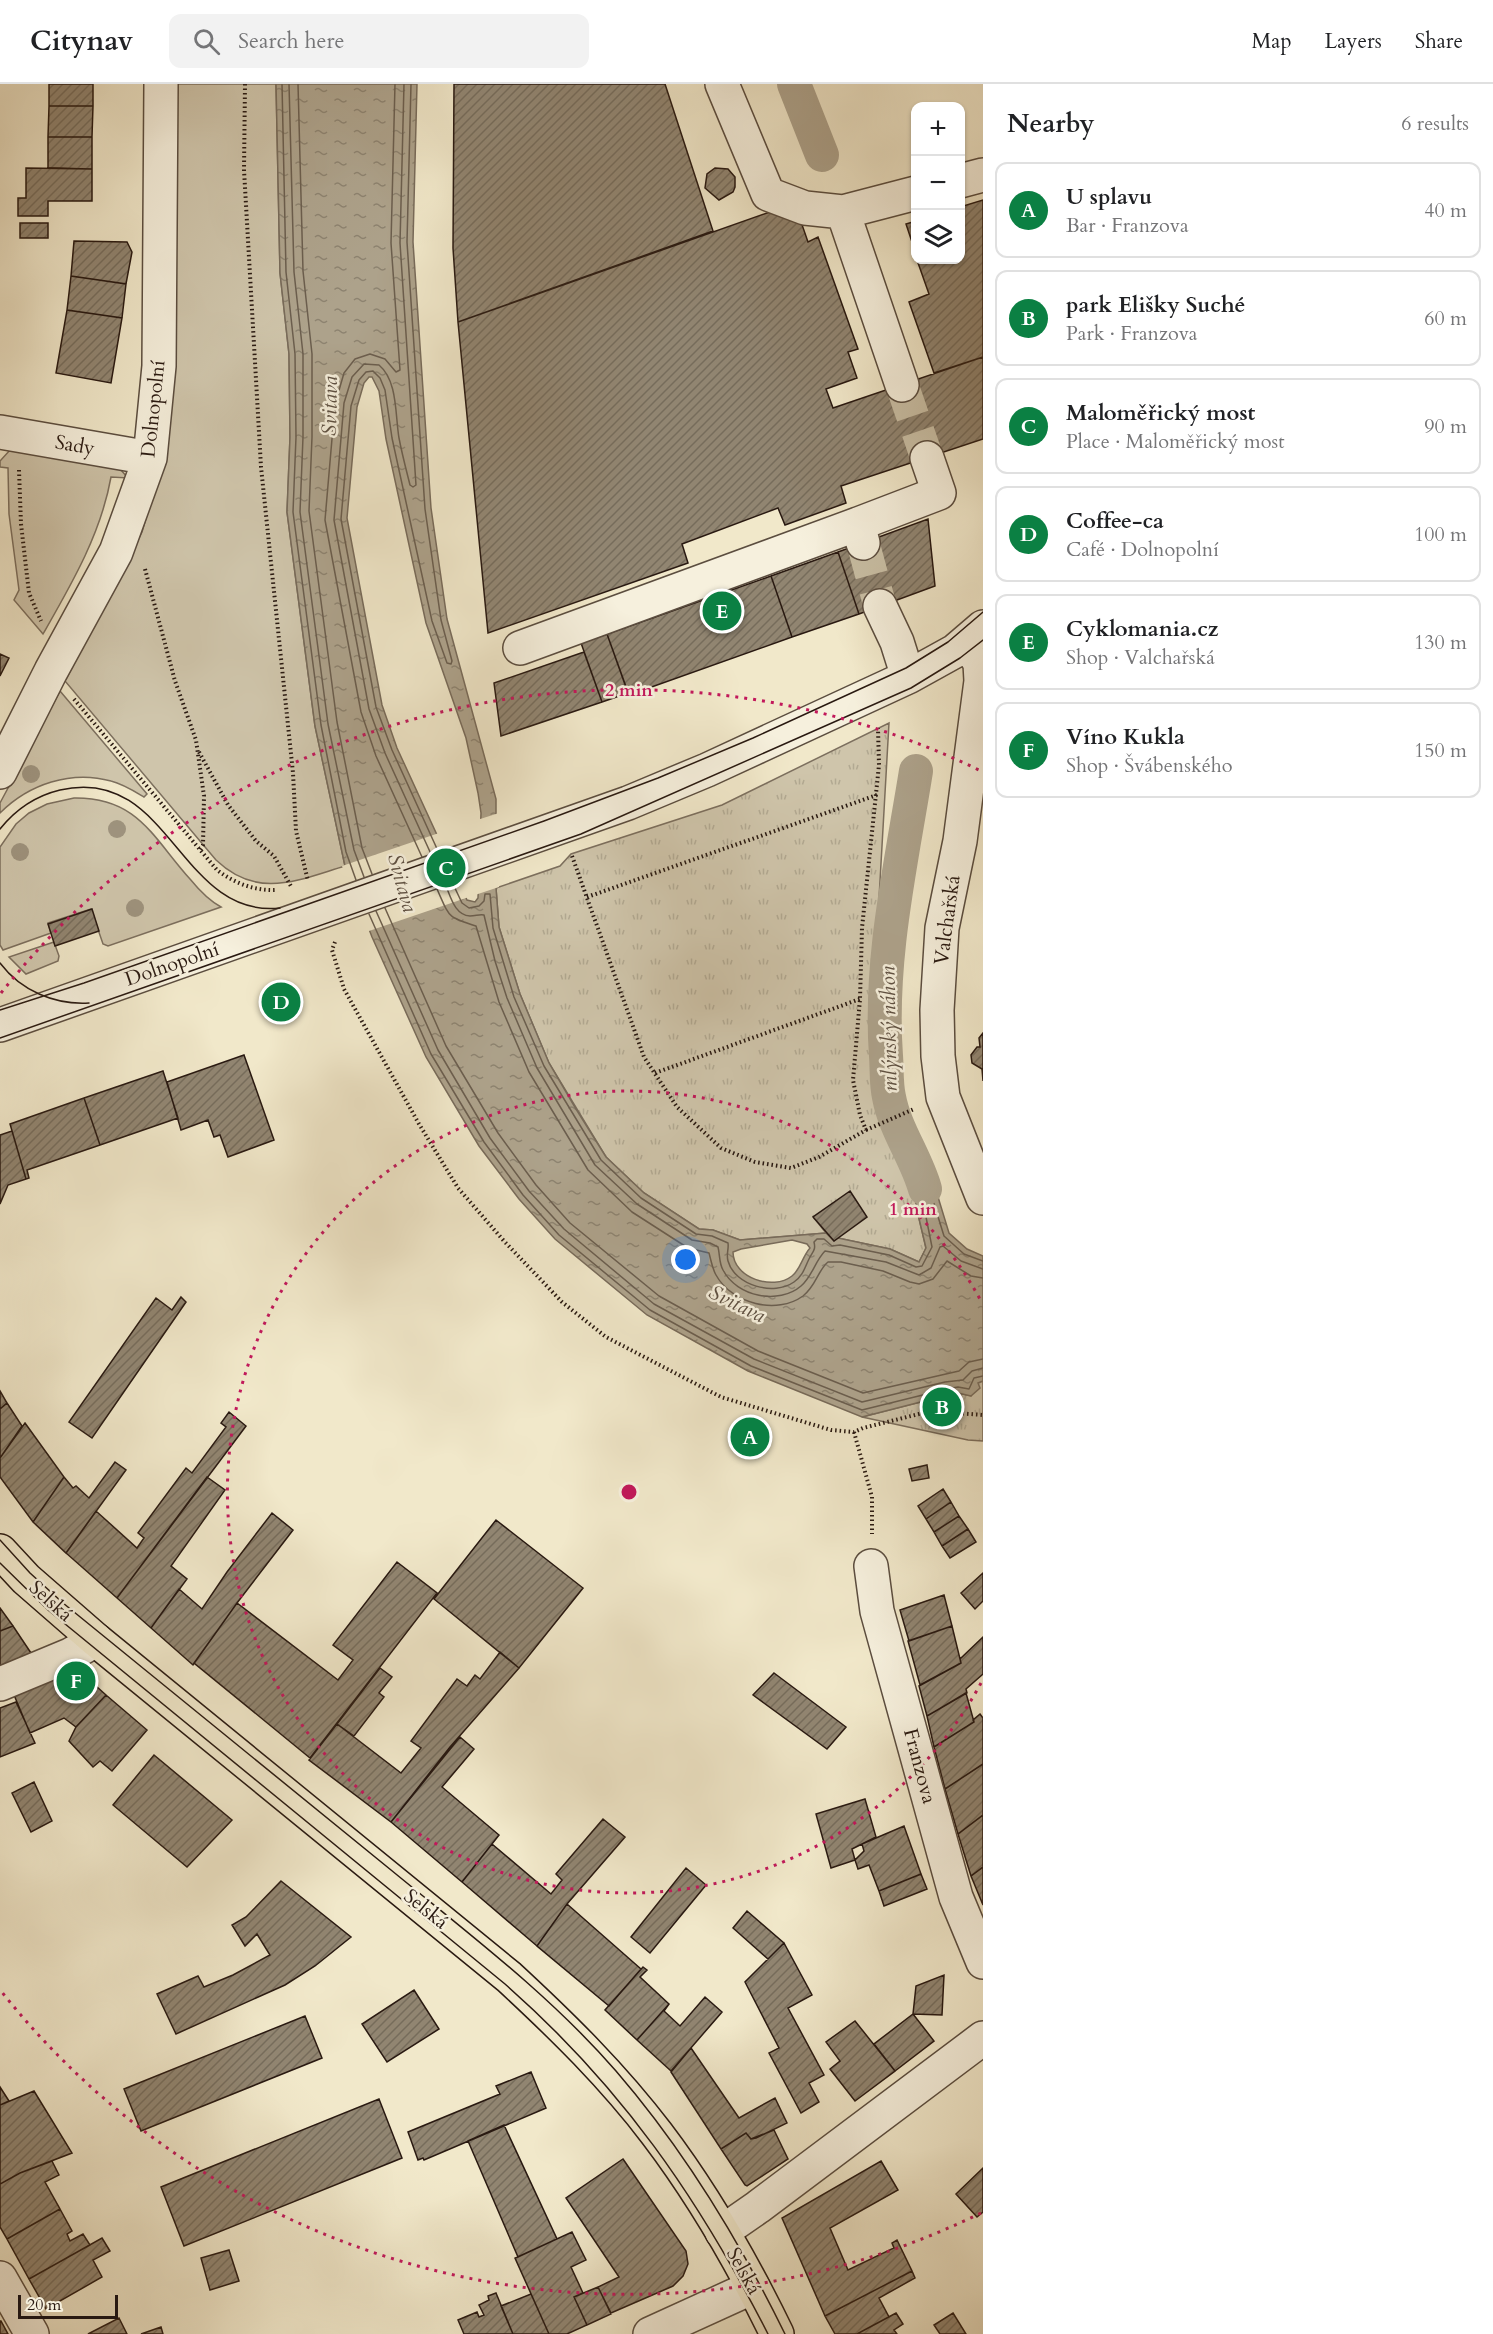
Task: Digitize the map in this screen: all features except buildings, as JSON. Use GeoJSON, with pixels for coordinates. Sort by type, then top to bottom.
{"type":"FeatureCollection","features":[{"type":"Feature","properties":{"kind":"main road","name":"Selská"},"geometry":{"type":"LineString","coordinates":[[0,1551],[26,1579],[96,1640],[509,1977],[560,2023],[613,2080],[657,2133],[722,2232],[777,2334]]}},
{"type":"Feature","properties":{"kind":"street","name":"Dolnopolní"},"geometry":{"type":"LineString","coordinates":[[0,772],[51,671],[116,552],[150,458],[159,366],[161,84]]}},
{"type":"Feature","properties":{"kind":"street"},"geometry":{"type":"LineString","coordinates":[[722,84],[768,194],[805,208],[843,212],[911,194]]}},
{"type":"Feature","properties":{"kind":"street"},"geometry":{"type":"LineString","coordinates":[[965,180],[983,175]]}},
{"type":"Feature","properties":{"kind":"street"},"geometry":{"type":"LineString","coordinates":[[843,212],[902,385]]}},
{"type":"Feature","properties":{"kind":"street","name":"Sady"},"geometry":{"type":"LineString","coordinates":[[0,432],[150,458]]}},
{"type":"Feature","properties":{"kind":"street"},"geometry":{"type":"LineString","coordinates":[[520,648],[860,534],[939,493],[927,458]]}},
{"type":"Feature","properties":{"kind":"street"},"geometry":{"type":"LineString","coordinates":[[880,606],[897,642],[908,676]]}},
{"type":"Feature","properties":{"kind":"street","name":"Valchařská"},"geometry":{"type":"LineString","coordinates":[[560,844],[707,770],[908,676],[955,651],[975,634]]}},
{"type":"Feature","properties":{"kind":"street","name":"Valchařská"},"geometry":{"type":"LineString","coordinates":[[975,634],[981,681],[960,841],[942,928],[937,1010],[938,1056],[943,1097],[983,1198]]}},
{"type":"Feature","properties":{"kind":"street","name":"Dolnopolní"},"geometry":{"type":"LineString","coordinates":[[0,1025],[344,904],[560,844]]}},
{"type":"Feature","properties":{"kind":"street","name":"Franzova"},"geometry":{"type":"LineString","coordinates":[[871,1566],[877,1611],[956,1897],[983,1962]]}},
{"type":"Feature","properties":{"kind":"street"},"geometry":{"type":"LineString","coordinates":[[0,1684],[70,1655],[96,1640]]}},
{"type":"Feature","properties":{"kind":"street"},"geometry":{"type":"LineString","coordinates":[[722,2232],[983,2037]]}},
{"type":"Feature","properties":{"kind":"street"},"geometry":{"type":"LineString","coordinates":[[0,2278],[32,2334]]}},
{"type":"Feature","properties":{"kind":"street"},"geometry":{"type":"LineString","coordinates":[[650,2334],[753,2287]]}},
{"type":"Feature","properties":{"kind":"path"},"geometry":{"type":"LineString","coordinates":[[69,694],[217,870],[235,882],[271,890],[293,889],[309,884],[296,831],[293,773],[261,467],[244,170],[245,84]]}},
{"type":"Feature","properties":{"kind":"path"},"geometry":{"type":"LineString","coordinates":[[19,461],[21,524],[29,593],[43,627]]}},
{"type":"Feature","properties":{"kind":"path"},"geometry":{"type":"LineString","coordinates":[[131,514],[172,671],[197,749],[228,805],[256,841],[274,856],[293,889]]}},
{"type":"Feature","properties":{"kind":"path"},"geometry":{"type":"LineString","coordinates":[[867,1129],[860,1115],[853,1080],[860,999],[862,928],[877,795],[878,721]]}},
{"type":"Feature","properties":{"kind":"path"},"geometry":{"type":"LineString","coordinates":[[197,749],[204,796],[203,844],[200,850]]}},
{"type":"Feature","properties":{"kind":"path"},"geometry":{"type":"LineString","coordinates":[[587,897],[877,795]]}},
{"type":"Feature","properties":{"kind":"path"},"geometry":{"type":"LineString","coordinates":[[560,844],[587,897],[644,1057],[677,1107],[721,1148],[755,1162],[791,1167],[819,1157],[867,1129],[920,1107]]}},
{"type":"Feature","properties":{"kind":"path"},"geometry":{"type":"LineString","coordinates":[[338,936],[332,950],[344,988],[419,1124],[458,1188],[562,1302],[606,1337],[721,1397],[831,1430],[854,1432],[931,1411],[983,1415]]}},
{"type":"Feature","properties":{"kind":"path"},"geometry":{"type":"LineString","coordinates":[[655,1073],[860,999]]}},
{"type":"Feature","properties":{"kind":"path"},"geometry":{"type":"LineString","coordinates":[[854,1432],[872,1497],[871,1566]]}},
{"type":"Feature","properties":{"kind":"green space"},"geometry":{"type":"Polygon","coordinates":[[[173,84],[276,84],[280,273],[289,354],[290,437],[287,512],[315,726],[345,866],[295,881],[263,883],[247,880],[216,860],[65,681],[142,532],[162,463],[173,84]]]}},
{"type":"Feature","properties":{"kind":"green space"},"geometry":{"type":"Polygon","coordinates":[[[10,450],[120,469],[128,478],[111,477],[100,519],[84,558],[43,634],[14,600],[19,590],[9,514],[8,468],[0,467],[0,461],[10,450]]]}},
{"type":"Feature","properties":{"kind":"green space"},"geometry":{"type":"Polygon","coordinates":[[[60,691],[147,794],[144,797],[111,781],[81,777],[37,787],[11,803],[0,813],[0,803],[60,691]]]}},
{"type":"Feature","properties":{"kind":"green space"},"geometry":{"type":"Polygon","coordinates":[[[889,723],[873,1004],[875,1100],[899,1151],[912,1172],[917,1210],[926,1248],[919,1262],[890,1249],[838,1238],[814,1218],[826,1233],[740,1240],[713,1230],[699,1229],[644,1193],[606,1157],[549,1063],[520,994],[499,927],[496,888],[560,866],[571,854],[722,805],[889,723]]]}},
{"type":"Feature","properties":{"kind":"green space"},"geometry":{"type":"Polygon","coordinates":[[[74,798],[114,804],[129,812],[154,835],[200,891],[221,907],[108,946],[103,944],[91,909],[48,923],[51,933],[3,950],[0,945],[0,847],[16,824],[29,813],[47,804],[74,798]]]}},
{"type":"Feature","properties":{"kind":"green space"},"geometry":{"type":"Polygon","coordinates":[[[54,942],[59,956],[58,961],[26,974],[9,957],[54,942]]]}},
{"type":"Feature","properties":{"kind":"green space"},"geometry":{"type":"Polygon","coordinates":[[[983,1381],[983,1441],[968,1440],[862,1417],[958,1393],[971,1396],[977,1383],[983,1381]]]}},
{"type":"Feature","properties":{"kind":"water","name":"Svitava"},"geometry":{"type":"Polygon","coordinates":[[[276,84],[417,84],[413,242],[431,508],[447,619],[496,799],[496,888],[499,927],[520,994],[549,1063],[606,1157],[644,1193],[699,1229],[713,1230],[740,1240],[826,1233],[834,1241],[838,1238],[890,1249],[919,1262],[926,1248],[917,1210],[912,1172],[899,1151],[914,1144],[928,1164],[949,1233],[967,1249],[983,1256],[983,1381],[978,1383],[980,1388],[971,1396],[958,1393],[862,1417],[748,1371],[647,1315],[555,1239],[519,1199],[479,1146],[426,1057],[372,937],[345,866],[315,726],[287,512],[290,437],[289,354],[280,273],[276,84]],[[372,377],[364,383],[357,407],[347,518],[382,705],[397,748],[467,900],[475,902],[478,898],[481,813],[478,793],[466,738],[426,623],[386,439],[379,391],[372,377]],[[792,1240],[741,1249],[733,1252],[735,1261],[740,1269],[755,1279],[765,1282],[784,1280],[795,1273],[810,1248],[807,1244],[792,1240]]]}},
{"type":"Feature","properties":{"kind":"pier"},"geometry":{"type":"Polygon","coordinates":[[[499,813],[499,887],[475,895],[477,820],[499,813]]]}},
{"type":"Feature","properties":{"kind":"pier"},"geometry":{"type":"Polygon","coordinates":[[[439,833],[469,897],[366,932],[342,866],[439,833]]]}},
{"type":"Feature","properties":{"kind":"waterway","name":"mlýnský náhon"},"geometry":{"type":"LineString","coordinates":[[794,84],[822,155]]}},
{"type":"Feature","properties":{"kind":"waterway","name":"mlýnský náhon"},"geometry":{"type":"LineString","coordinates":[[916,771],[888,948],[885,1020],[889,1097],[896,1121],[925,1189]]}},
{"type":"Feature","properties":{"kind":"tunnel"},"geometry":{"type":"LineString","coordinates":[[902,385],[927,458]]}},
{"type":"Feature","properties":{"kind":"tunnel"},"geometry":{"type":"LineString","coordinates":[[863,543],[880,606]]}},
{"type":"Feature","properties":{"kind":"tram line"},"geometry":{"type":"LineString","coordinates":[[0,1010],[84,983],[544,821],[658,778],[753,738],[906,668],[948,642],[983,612]]}},
{"type":"Feature","properties":{"kind":"tram line"},"geometry":{"type":"LineString","coordinates":[[0,1038],[581,834],[911,688],[960,658],[983,640]]}},
{"type":"Feature","properties":{"kind":"tram line"},"geometry":{"type":"LineString","coordinates":[[0,829],[19,809],[42,796],[60,790],[97,788],[127,799],[151,819],[195,869],[218,891],[246,905],[280,908]]}},
{"type":"Feature","properties":{"kind":"tram line"},"geometry":{"type":"LineString","coordinates":[[0,963],[18,981],[51,999],[89,1003]]}},
{"type":"Feature","properties":{"kind":"tram line"},"geometry":{"type":"LineString","coordinates":[[0,1540],[30,1573],[63,1603],[479,1942],[591,2043],[641,2101],[688,2165],[749,2264],[785,2334]]}},
{"type":"Feature","properties":{"kind":"tram line"},"geometry":{"type":"LineString","coordinates":[[0,1563],[48,1610],[505,1984],[547,2023],[621,2103],[654,2146],[714,2236],[768,2334]]}},
{"type":"Feature","properties":{"kind":"place","name":"Cyklomania.cz"},"geometry":{"type":"Point","coordinates":[722,611]}},
{"type":"Feature","properties":{"kind":"place","name":"Maloměřický most"},"geometry":{"type":"Point","coordinates":[446,868]}},
{"type":"Feature","properties":{"kind":"place","name":"Coffee-ca"},"geometry":{"type":"Point","coordinates":[281,1002]}},
{"type":"Feature","properties":{"kind":"place","name":"park Elišky Suché"},"geometry":{"type":"Point","coordinates":[942,1407]}},
{"type":"Feature","properties":{"kind":"place","name":"U splavu"},"geometry":{"type":"Point","coordinates":[750,1437]}},
{"type":"Feature","properties":{"kind":"place","name":"Víno Kukla"},"geometry":{"type":"Point","coordinates":[76,1681]}}]}
